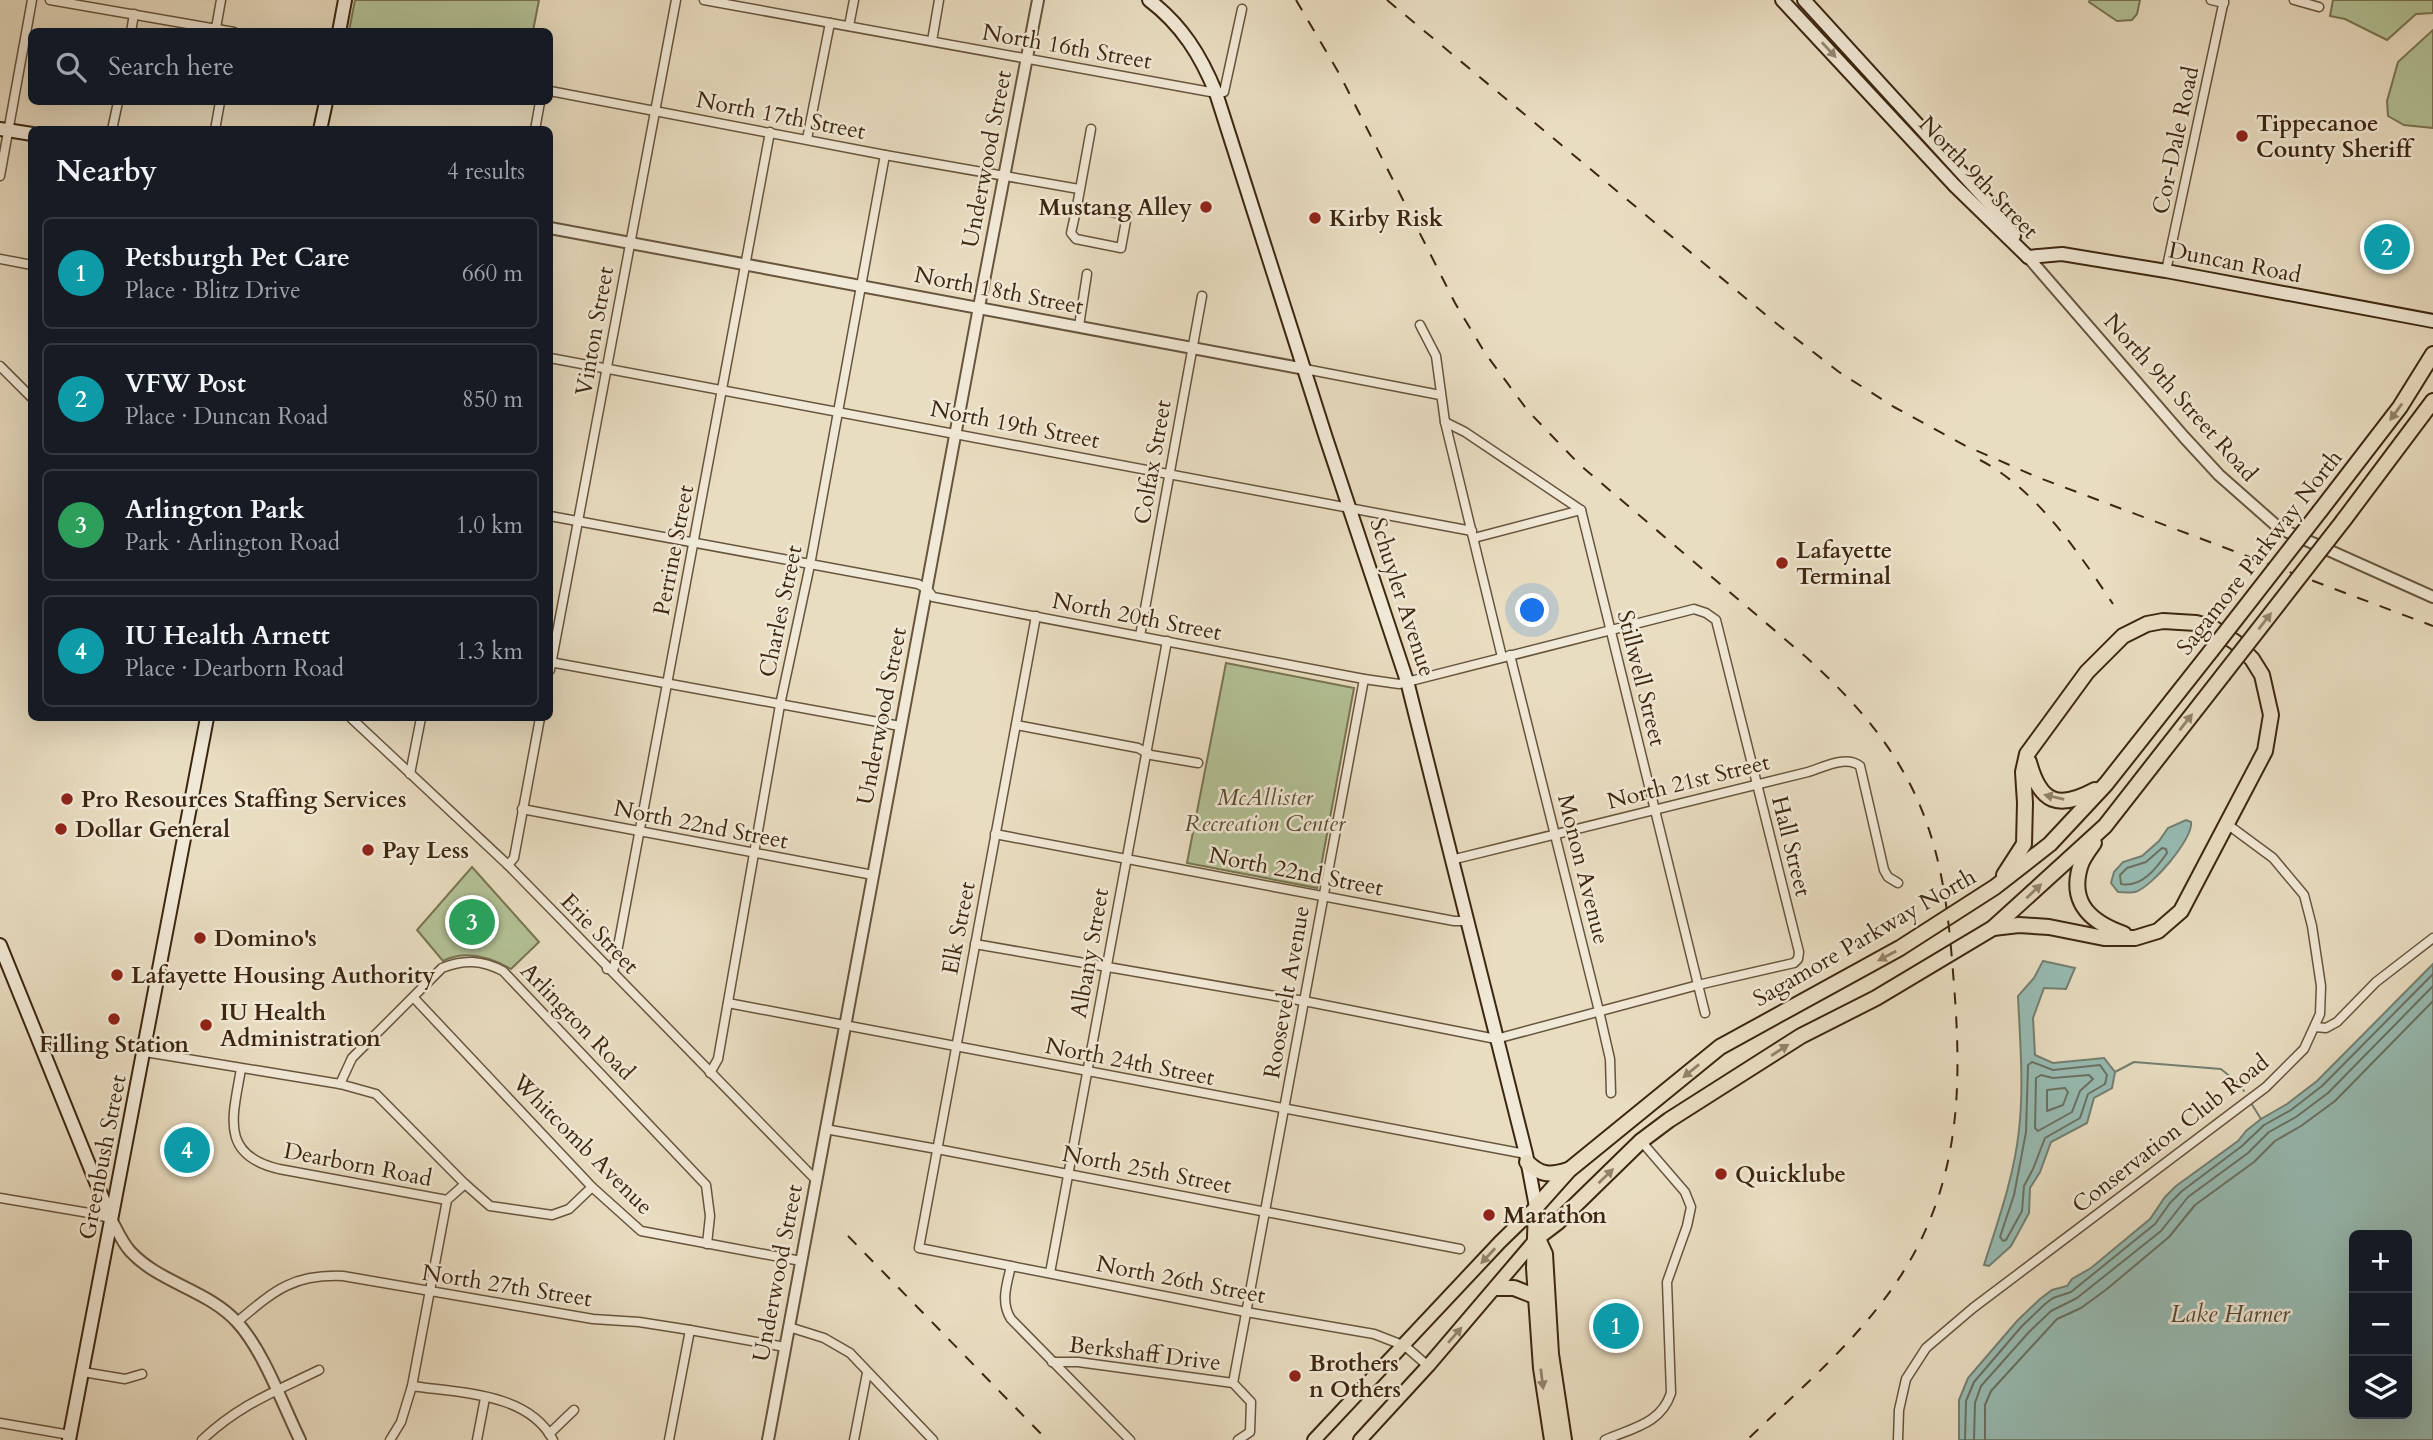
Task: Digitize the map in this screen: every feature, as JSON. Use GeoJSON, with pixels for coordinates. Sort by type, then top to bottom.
{"type":"FeatureCollection","features":[{"type":"Feature","properties":{"kind":"highway","name":"Sagamore Parkway North"},"geometry":{"type":"LineString","coordinates":[[1536,1207],[1569,1170],[1720,1047],[1900,948],[1996,887],[2050,844],[2106,784],[2211,651],[2400,407],[2433,354]]}},
{"type":"Feature","properties":{"kind":"highway","name":"Sagamore Parkway North"},"geometry":{"type":"LineString","coordinates":[[1537,1238],[1558,1222],[1641,1142],[1669,1120],[1801,1036],[1875,998],[1993,929],[2105,826],[2433,401]]}},
{"type":"Feature","properties":{"kind":"highway"},"geometry":{"type":"LineString","coordinates":[[1993,929],[2019,925],[2049,927],[2104,938],[2135,938],[2158,931],[2181,911],[2264,751],[2271,715],[2262,676],[2252,659],[2235,642],[2213,628],[2188,622],[2163,621],[2147,624],[2123,636],[2087,672],[2027,754],[2023,772],[2024,844],[1996,887]]}},
{"type":"Feature","properties":{"kind":"highway"},"geometry":{"type":"LineString","coordinates":[[2027,754],[2034,780],[2042,794],[2058,800],[2078,799],[2106,784]]}},
{"type":"Feature","properties":{"kind":"highway"},"geometry":{"type":"LineString","coordinates":[[2105,826],[2080,865],[2077,884],[2081,900],[2096,922],[2135,938]]}},
{"type":"Feature","properties":{"kind":"highway"},"geometry":{"type":"LineString","coordinates":[[1526,1158],[1540,1173],[1555,1174],[1569,1170]]}},
{"type":"Feature","properties":{"kind":"highway","name":"Schuyler Avenue"},"geometry":{"type":"LineString","coordinates":[[1536,1207],[1534,1268],[1541,1368],[1552,1440]]}},
{"type":"Feature","properties":{"kind":"highway","name":"Schuyler Avenue"},"geometry":{"type":"LineString","coordinates":[[1537,1238],[1545,1254],[1551,1354],[1564,1440]]}},
{"type":"Feature","properties":{"kind":"highway"},"geometry":{"type":"LineString","coordinates":[[1496,1288],[1514,1288],[1537,1297]]}},
{"type":"Feature","properties":{"kind":"main road"},"geometry":{"type":"LineString","coordinates":[[340,28],[345,0]]}},
{"type":"Feature","properties":{"kind":"main road","name":"Schuyler Avenue"},"geometry":{"type":"LineString","coordinates":[[1150,0],[1188,37],[1205,66],[1216,93],[1407,681],[1536,1207]]}},
{"type":"Feature","properties":{"kind":"main road","name":"North 9th Street"},"geometry":{"type":"LineString","coordinates":[[1782,0],[1955,187],[2028,257]]}},
{"type":"Feature","properties":{"kind":"main road","name":"North 9th Street"},"geometry":{"type":"LineString","coordinates":[[1804,0],[2001,216],[2028,257]]}},
{"type":"Feature","properties":{"kind":"main road"},"geometry":{"type":"LineString","coordinates":[[321,126],[325,105]]}},
{"type":"Feature","properties":{"kind":"main road"},"geometry":{"type":"LineString","coordinates":[[4,130],[28,133]]}},
{"type":"Feature","properties":{"kind":"main road","name":"Duncan Road"},"geometry":{"type":"LineString","coordinates":[[2028,257],[2062,254],[2433,321]]}},
{"type":"Feature","properties":{"kind":"main road","name":"Greenbush Street"},"geometry":{"type":"LineString","coordinates":[[70,1438],[206,721]]}},
{"type":"Feature","properties":{"kind":"main road"},"geometry":{"type":"LineString","coordinates":[[0,945],[111,1219]]}},
{"type":"Feature","properties":{"kind":"main road","name":"Sagamore Parkway North"},"geometry":{"type":"LineString","coordinates":[[1314,1440],[1536,1207]]}},
{"type":"Feature","properties":{"kind":"main road","name":"Sagamore Parkway North"},"geometry":{"type":"LineString","coordinates":[[1360,1440],[1428,1366],[1537,1238]]}},
{"type":"Feature","properties":{"kind":"street"},"geometry":{"type":"LineString","coordinates":[[0,176],[4,130],[32,0]]}},
{"type":"Feature","properties":{"kind":"street"},"geometry":{"type":"LineString","coordinates":[[50,0],[97,4],[134,15],[216,28],[221,0]]}},
{"type":"Feature","properties":{"kind":"street","name":"Vinton Street"},"geometry":{"type":"LineString","coordinates":[[553,649],[676,0]]}},
{"type":"Feature","properties":{"kind":"street","name":"North 16th Street"},"geometry":{"type":"LineString","coordinates":[[704,0],[1216,93]]}},
{"type":"Feature","properties":{"kind":"street"},"geometry":{"type":"LineString","coordinates":[[849,26],[854,0]]}},
{"type":"Feature","properties":{"kind":"street"},"geometry":{"type":"LineString","coordinates":[[932,41],[939,0]]}},
{"type":"Feature","properties":{"kind":"street","name":"Underwood Street"},"geometry":{"type":"LineString","coordinates":[[768,1440],[1038,0]]}},
{"type":"Feature","properties":{"kind":"street"},"geometry":{"type":"LineString","coordinates":[[2211,0],[2224,2]]}},
{"type":"Feature","properties":{"kind":"street"},"geometry":{"type":"LineString","coordinates":[[2294,0],[2319,7]]}},
{"type":"Feature","properties":{"kind":"street","name":"Cor-Dale Road"},"geometry":{"type":"LineString","coordinates":[[2166,271],[2224,2]]}},
{"type":"Feature","properties":{"kind":"street"},"geometry":{"type":"LineString","coordinates":[[1216,93],[1224,92],[1242,9]]}},
{"type":"Feature","properties":{"kind":"street"},"geometry":{"type":"LineString","coordinates":[[132,28],[134,15]]}},
{"type":"Feature","properties":{"kind":"street"},"geometry":{"type":"LineString","coordinates":[[807,139],[830,23]]}},
{"type":"Feature","properties":{"kind":"street","name":"North 17th Street"},"geometry":{"type":"LineString","coordinates":[[553,92],[1079,189]]}},
{"type":"Feature","properties":{"kind":"street"},"geometry":{"type":"LineString","coordinates":[[113,126],[117,105]]}},
{"type":"Feature","properties":{"kind":"street"},"geometry":{"type":"LineString","coordinates":[[216,126],[219,105]]}},
{"type":"Feature","properties":{"kind":"street"},"geometry":{"type":"LineString","coordinates":[[536,126],[539,105]]}},
{"type":"Feature","properties":{"kind":"street"},"geometry":{"type":"LineString","coordinates":[[1077,206],[1127,215],[1121,248],[1076,239],[1071,233],[1091,129]]}},
{"type":"Feature","properties":{"kind":"street","name":"Perrine Street"},"geometry":{"type":"LineString","coordinates":[[607,969],[614,968],[770,132]]}},
{"type":"Feature","properties":{"kind":"street","name":"Charles Street"},"geometry":{"type":"LineString","coordinates":[[710,1073],[718,1059],[780,705],[810,565],[885,155]]}},
{"type":"Feature","properties":{"kind":"street","name":"North 18th Street"},"geometry":{"type":"LineString","coordinates":[[553,229],[1440,395]]}},
{"type":"Feature","properties":{"kind":"street","name":"North 9th Street Road"},"geometry":{"type":"LineString","coordinates":[[2028,257],[2210,466],[2279,528],[2433,597]]}},
{"type":"Feature","properties":{"kind":"street"},"geometry":{"type":"LineString","coordinates":[[0,259],[28,264]]}},
{"type":"Feature","properties":{"kind":"street"},"geometry":{"type":"LineString","coordinates":[[1079,326],[1087,274]]}},
{"type":"Feature","properties":{"kind":"street","name":"Colfax Street"},"geometry":{"type":"LineString","coordinates":[[1140,636],[1202,296]]}},
{"type":"Feature","properties":{"kind":"street","name":"Monon Avenue"},"geometry":{"type":"LineString","coordinates":[[1420,326],[1436,356],[1445,422],[1555,833],[1610,1059],[1611,1093]]}},
{"type":"Feature","properties":{"kind":"street","name":"North 19th Street"},"geometry":{"type":"LineString","coordinates":[[553,359],[1170,473],[1473,534],[1581,510]]}},
{"type":"Feature","properties":{"kind":"street"},"geometry":{"type":"LineString","coordinates":[[0,366],[28,394]]}},
{"type":"Feature","properties":{"kind":"street"},"geometry":{"type":"LineString","coordinates":[[1445,422],[1465,432],[1581,510]]}},
{"type":"Feature","properties":{"kind":"street","name":"Stillwell Street"},"geometry":{"type":"LineString","coordinates":[[1581,510],[1705,1013]]}},
{"type":"Feature","properties":{"kind":"street","name":"North 20th Street"},"geometry":{"type":"LineString","coordinates":[[553,517],[918,584],[933,597],[1364,680],[1399,684],[1694,609],[1706,612],[1716,620]]}},
{"type":"Feature","properties":{"kind":"street","name":"Elk Street"},"geometry":{"type":"LineString","coordinates":[[919,1248],[1036,617]]}},
{"type":"Feature","properties":{"kind":"street","name":"Hall Street"},"geometry":{"type":"LineString","coordinates":[[1698,985],[1794,963],[1799,952],[1716,620]]}},
{"type":"Feature","properties":{"kind":"street","name":"Albany Street"},"geometry":{"type":"LineString","coordinates":[[1050,1273],[1167,641]]}},
{"type":"Feature","properties":{"kind":"street"},"geometry":{"type":"LineString","coordinates":[[553,665],[900,726]]}},
{"type":"Feature","properties":{"kind":"street","name":"Roosevelt Avenue"},"geometry":{"type":"LineString","coordinates":[[1233,1383],[1364,680]]}},
{"type":"Feature","properties":{"kind":"street","name":"Erie Street"},"geometry":{"type":"LineString","coordinates":[[357,721],[508,865],[816,1180]]}},
{"type":"Feature","properties":{"kind":"street"},"geometry":{"type":"LineString","coordinates":[[410,774],[420,721]]}},
{"type":"Feature","properties":{"kind":"street"},"geometry":{"type":"LineString","coordinates":[[508,865],[514,858],[539,721]]}},
{"type":"Feature","properties":{"kind":"street"},"geometry":{"type":"LineString","coordinates":[[1016,725],[1198,763]]}},
{"type":"Feature","properties":{"kind":"street","name":"North 21st Street"},"geometry":{"type":"LineString","coordinates":[[1451,860],[1846,760],[1860,766],[1884,870],[1888,877],[1898,883]]}},
{"type":"Feature","properties":{"kind":"street","name":"North 22nd Street"},"geometry":{"type":"LineString","coordinates":[[522,809],[873,876]]}},
{"type":"Feature","properties":{"kind":"street","name":"Conservation Club Road"},"geometry":{"type":"LineString","coordinates":[[1898,1440],[1899,1410],[1906,1379],[1926,1348],[1973,1308],[2266,1087],[2304,1049],[2320,1014],[2321,986],[2305,895],[2273,859],[2227,824]]}},
{"type":"Feature","properties":{"kind":"street","name":"North 22nd Street"},"geometry":{"type":"LineString","coordinates":[[995,834],[1454,921],[1466,921]]}},
{"type":"Feature","properties":{"kind":"street"},"geometry":{"type":"LineString","coordinates":[[2315,1027],[2326,1028],[2337,1022],[2376,982],[2433,939]]}},
{"type":"Feature","properties":{"kind":"street"},"geometry":{"type":"LineString","coordinates":[[975,944],[1304,1001],[1496,1039],[1698,985]]}},
{"type":"Feature","properties":{"kind":"street","name":"Arlington Road"},"geometry":{"type":"LineString","coordinates":[[340,1084],[352,1058],[442,968],[457,962],[489,964],[503,971],[706,1185],[710,1216],[707,1244]]}},
{"type":"Feature","properties":{"kind":"street","name":"Whitcomb Avenue"},"geometry":{"type":"LineString","coordinates":[[414,998],[592,1187],[641,1231],[802,1261]]}},
{"type":"Feature","properties":{"kind":"street","name":"North 24th Street"},"geometry":{"type":"LineString","coordinates":[[728,1003],[1526,1158]]}},
{"type":"Feature","properties":{"kind":"street"},"geometry":{"type":"LineString","coordinates":[[145,1052],[340,1084],[376,1094],[490,1206],[551,1215],[569,1209],[592,1187]]}},
{"type":"Feature","properties":{"kind":"street","name":"Dearborn Road"},"geometry":{"type":"LineString","coordinates":[[241,1069],[232,1119],[236,1138],[246,1153],[255,1160],[279,1169],[447,1200],[465,1184]]}},
{"type":"Feature","properties":{"kind":"street","name":"North 25th Street"},"geometry":{"type":"LineString","coordinates":[[825,1129],[1460,1250]]}},
{"type":"Feature","properties":{"kind":"street"},"geometry":{"type":"LineString","coordinates":[[1605,1440],[1660,1415],[1671,1393],[1667,1282],[1691,1207],[1685,1192],[1641,1142]]}},
{"type":"Feature","properties":{"kind":"street"},"geometry":{"type":"LineString","coordinates":[[0,1198],[111,1219],[130,1251],[152,1270],[197,1294],[237,1322],[258,1354],[300,1440]]}},
{"type":"Feature","properties":{"kind":"street"},"geometry":{"type":"LineString","coordinates":[[390,1440],[401,1422],[412,1386],[432,1292],[447,1200]]}},
{"type":"Feature","properties":{"kind":"street","name":"North 26th Street"},"geometry":{"type":"LineString","coordinates":[[919,1248],[1247,1312],[1365,1332],[1405,1346],[1428,1366]]}},
{"type":"Feature","properties":{"kind":"street"},"geometry":{"type":"LineString","coordinates":[[1010,1265],[1004,1298],[1007,1312],[1052,1362],[1130,1440]]}},
{"type":"Feature","properties":{"kind":"street","name":"North 27th Street"},"geometry":{"type":"LineString","coordinates":[[237,1322],[282,1287],[303,1278],[342,1276],[593,1319],[639,1322],[785,1347]]}},
{"type":"Feature","properties":{"kind":"street"},"geometry":{"type":"LineString","coordinates":[[789,1327],[824,1338],[850,1353],[933,1440]]}},
{"type":"Feature","properties":{"kind":"street"},"geometry":{"type":"LineString","coordinates":[[669,1440],[690,1330]]}},
{"type":"Feature","properties":{"kind":"street","name":"Berkshaff Drive"},"geometry":{"type":"LineString","coordinates":[[1052,1362],[1079,1362],[1233,1383]]}},
{"type":"Feature","properties":{"kind":"street"},"geometry":{"type":"LineString","coordinates":[[202,1440],[245,1405],[319,1370]]}},
{"type":"Feature","properties":{"kind":"street"},"geometry":{"type":"LineString","coordinates":[[83,1372],[125,1380],[142,1374]]}},
{"type":"Feature","properties":{"kind":"street"},"geometry":{"type":"LineString","coordinates":[[854,1440],[867,1373]]}},
{"type":"Feature","properties":{"kind":"street"},"geometry":{"type":"LineString","coordinates":[[1233,1383],[1251,1402],[1250,1432],[1238,1440]]}},
{"type":"Feature","properties":{"kind":"street"},"geometry":{"type":"LineString","coordinates":[[412,1386],[510,1404],[527,1412],[551,1437],[574,1410]]}},
{"type":"Feature","properties":{"kind":"street"},"geometry":{"type":"LineString","coordinates":[[477,1440],[485,1398]]}},
{"type":"Feature","properties":{"kind":"street"},"geometry":{"type":"LineString","coordinates":[[0,1423],[70,1438]]}},
{"type":"Feature","properties":{"kind":"green space"},"geometry":{"type":"Polygon","coordinates":[[[355,0],[539,0],[534,28],[350,28],[355,0]]]}},
{"type":"Feature","properties":{"kind":"green space"},"geometry":{"type":"Polygon","coordinates":[[[2140,0],[2137,14],[2132,20],[2117,21],[2089,2],[2140,0]]]}},
{"type":"Feature","properties":{"kind":"green space"},"geometry":{"type":"Polygon","coordinates":[[[2333,0],[2433,0],[2433,13],[2416,14],[2387,40],[2345,19],[2330,16],[2333,0]]]}},
{"type":"Feature","properties":{"kind":"green space"},"geometry":{"type":"Polygon","coordinates":[[[2433,30],[2433,128],[2404,125],[2388,116],[2387,101],[2398,62],[2433,30]]]}},
{"type":"Feature","properties":{"kind":"green space","name":"McAllister Recreation Center"},"geometry":{"type":"Polygon","coordinates":[[[1226,663],[1354,688],[1317,888],[1187,863],[1226,663]]]}},
{"type":"Feature","properties":{"kind":"green space"},"geometry":{"type":"Polygon","coordinates":[[[472,867],[539,942],[511,969],[478,956],[452,957],[443,961],[417,930],[472,867]]]}},
{"type":"Feature","properties":{"kind":"water"},"geometry":{"type":"Polygon","coordinates":[[[2186,820],[2191,822],[2186,839],[2161,872],[2135,892],[2118,892],[2111,883],[2114,872],[2123,862],[2142,856],[2159,841],[2168,828],[2186,820]]]}},
{"type":"Feature","properties":{"kind":"water"},"geometry":{"type":"Polygon","coordinates":[[[2043,961],[2075,968],[2066,989],[2044,988],[2033,1018],[2035,1055],[2053,1063],[2104,1058],[2115,1072],[2112,1088],[2094,1098],[2087,1123],[2051,1142],[2040,1172],[2030,1188],[2029,1213],[2011,1246],[1989,1266],[1984,1265],[2009,1182],[2019,1130],[2021,1080],[2018,996],[2034,978],[2043,961]]]}},
{"type":"Feature","properties":{"kind":"water","name":"Lake Harner"},"geometry":{"type":"Polygon","coordinates":[[[2433,964],[2433,1440],[1959,1440],[1959,1400],[1968,1378],[2017,1321],[2040,1299],[2052,1290],[2067,1286],[2072,1279],[2091,1268],[2150,1219],[2176,1186],[2238,1141],[2261,1119],[2287,1104],[2317,1081],[2433,964]]]}},
{"type":"Feature","properties":{"kind":"waterway"},"geometry":{"type":"LineString","coordinates":[[2115,1072],[2134,1062],[2221,1069],[2244,1091]]}},
{"type":"Feature","properties":{"kind":"waterway"},"geometry":{"type":"LineString","coordinates":[[2251,1103],[2261,1119]]}},
{"type":"Feature","properties":{"kind":"railway"},"geometry":{"type":"LineString","coordinates":[[1296,0],[1340,75],[1455,303],[1485,353],[1528,411],[1580,465],[1806,657],[1837,687],[1891,751],[1912,788],[1930,833],[1942,878],[1949,924],[1956,1008],[1955,1112],[1944,1179],[1918,1246],[1883,1301],[1841,1350],[1747,1440]]}},
{"type":"Feature","properties":{"kind":"railway"},"geometry":{"type":"LineString","coordinates":[[1387,0],[1772,320],[1839,372],[1894,407],[1966,446],[2037,477],[2433,626]]}},
{"type":"Feature","properties":{"kind":"railway"},"geometry":{"type":"LineString","coordinates":[[1980,460],[2000,472],[2038,505],[2071,544],[2113,604]]}},
{"type":"Feature","properties":{"kind":"railway"},"geometry":{"type":"LineString","coordinates":[[848,1236],[1047,1440]]}},
{"type":"Feature","properties":{"kind":"place","name":"Tippecanoe County Sheriff"},"geometry":{"type":"Point","coordinates":[2242,136]}},
{"type":"Feature","properties":{"kind":"place","name":"Mustang Alley"},"geometry":{"type":"Point","coordinates":[1206,207]}},
{"type":"Feature","properties":{"kind":"place","name":"Kirby Risk"},"geometry":{"type":"Point","coordinates":[1315,218]}},
{"type":"Feature","properties":{"kind":"place","name":"VFW Post"},"geometry":{"type":"Point","coordinates":[2387,247]}},
{"type":"Feature","properties":{"kind":"place","name":"Lafayette Terminal"},"geometry":{"type":"Point","coordinates":[1782,563]}},
{"type":"Feature","properties":{"kind":"place","name":"Pro Resources Staffing Services"},"geometry":{"type":"Point","coordinates":[67,799]}},
{"type":"Feature","properties":{"kind":"place","name":"Dollar General"},"geometry":{"type":"Point","coordinates":[61,829]}},
{"type":"Feature","properties":{"kind":"place","name":"Pay Less"},"geometry":{"type":"Point","coordinates":[368,850]}},
{"type":"Feature","properties":{"kind":"place","name":"Arlington Park"},"geometry":{"type":"Point","coordinates":[472,922]}},
{"type":"Feature","properties":{"kind":"place","name":"Domino's"},"geometry":{"type":"Point","coordinates":[200,938]}},
{"type":"Feature","properties":{"kind":"place","name":"Lafayette Housing Authority"},"geometry":{"type":"Point","coordinates":[117,975]}},
{"type":"Feature","properties":{"kind":"place","name":"Filling Station"},"geometry":{"type":"Point","coordinates":[114,1019]}},
{"type":"Feature","properties":{"kind":"place","name":"IU Health Administration"},"geometry":{"type":"Point","coordinates":[206,1025]}},
{"type":"Feature","properties":{"kind":"place","name":"IU Health Arnett"},"geometry":{"type":"Point","coordinates":[187,1150]}},
{"type":"Feature","properties":{"kind":"place","name":"Quicklube"},"geometry":{"type":"Point","coordinates":[1721,1174]}},
{"type":"Feature","properties":{"kind":"place","name":"Marathon"},"geometry":{"type":"Point","coordinates":[1489,1215]}},
{"type":"Feature","properties":{"kind":"place","name":"Petsburgh Pet Care"},"geometry":{"type":"Point","coordinates":[1616,1326]}},
{"type":"Feature","properties":{"kind":"place","name":"Brothers n Others"},"geometry":{"type":"Point","coordinates":[1295,1376]}}]}
